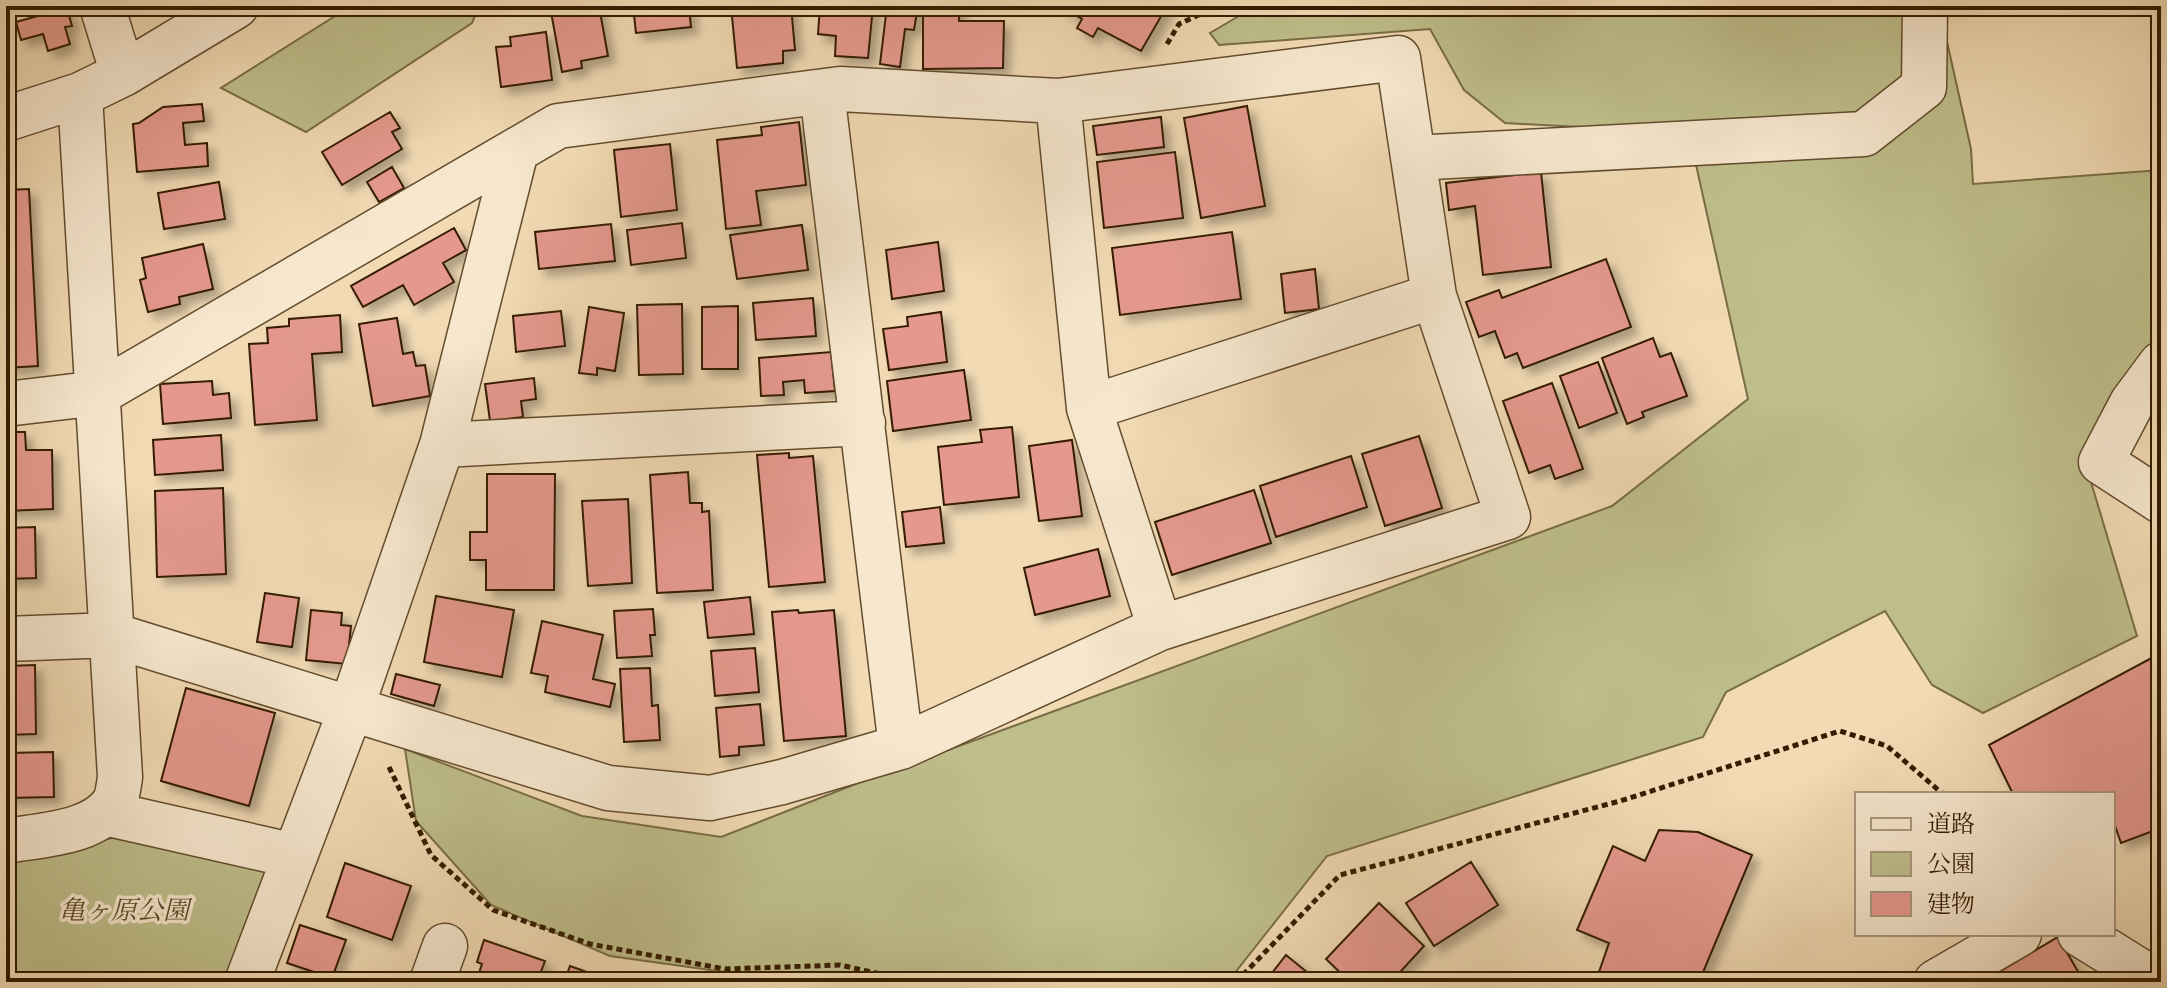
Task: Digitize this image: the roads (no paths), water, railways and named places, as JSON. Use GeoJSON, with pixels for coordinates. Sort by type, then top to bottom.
{"type":"FeatureCollection","features":[{"type":"Feature","properties":{"kind":"street"},"geometry":{"type":"LineString","coordinates":[[102,6],[123,74]]}},
{"type":"Feature","properties":{"kind":"street"},"geometry":{"type":"LineString","coordinates":[[6,119],[80,95],[123,74],[236,6]]}},
{"type":"Feature","properties":{"kind":"street"},"geometry":{"type":"LineString","coordinates":[[1413,158],[1864,134],[1924,87],[1925,6]]}},
{"type":"Feature","properties":{"kind":"street"},"geometry":{"type":"LineString","coordinates":[[6,404],[99,393],[558,126],[840,89],[1058,101],[1398,58],[1434,296],[1508,517],[1160,628],[901,747],[782,782],[710,798],[608,788],[112,635],[6,639]]}},
{"type":"Feature","properties":{"kind":"street"},"geometry":{"type":"LineString","coordinates":[[822,92],[901,747]]}},
{"type":"Feature","properties":{"kind":"street"},"geometry":{"type":"LineString","coordinates":[[6,841],[82,826],[105,813],[116,799],[120,777],[80,95]]}},
{"type":"Feature","properties":{"kind":"street"},"geometry":{"type":"LineString","coordinates":[[1058,101],[1089,408],[1160,628]]}},
{"type":"Feature","properties":{"kind":"street"},"geometry":{"type":"LineString","coordinates":[[247,982],[295,856],[357,710],[442,445],[516,151]]}},
{"type":"Feature","properties":{"kind":"street"},"geometry":{"type":"LineString","coordinates":[[1089,408],[1434,296]]}},
{"type":"Feature","properties":{"kind":"street"},"geometry":{"type":"LineString","coordinates":[[2161,364],[2132,403],[2101,462],[2161,501]]}},
{"type":"Feature","properties":{"kind":"street"},"geometry":{"type":"LineString","coordinates":[[442,445],[863,423]]}},
{"type":"Feature","properties":{"kind":"street"},"geometry":{"type":"LineString","coordinates":[[105,813],[295,856]]}},
{"type":"Feature","properties":{"kind":"street"},"geometry":{"type":"LineString","coordinates":[[1936,982],[2016,936]]}},
{"type":"Feature","properties":{"kind":"street"},"geometry":{"type":"LineString","coordinates":[[2083,936],[2157,982]]}},
{"type":"Feature","properties":{"kind":"park label","name":"亀ヶ原公園"},"geometry":{"type":"Point","coordinates":[124,910]}}]}
